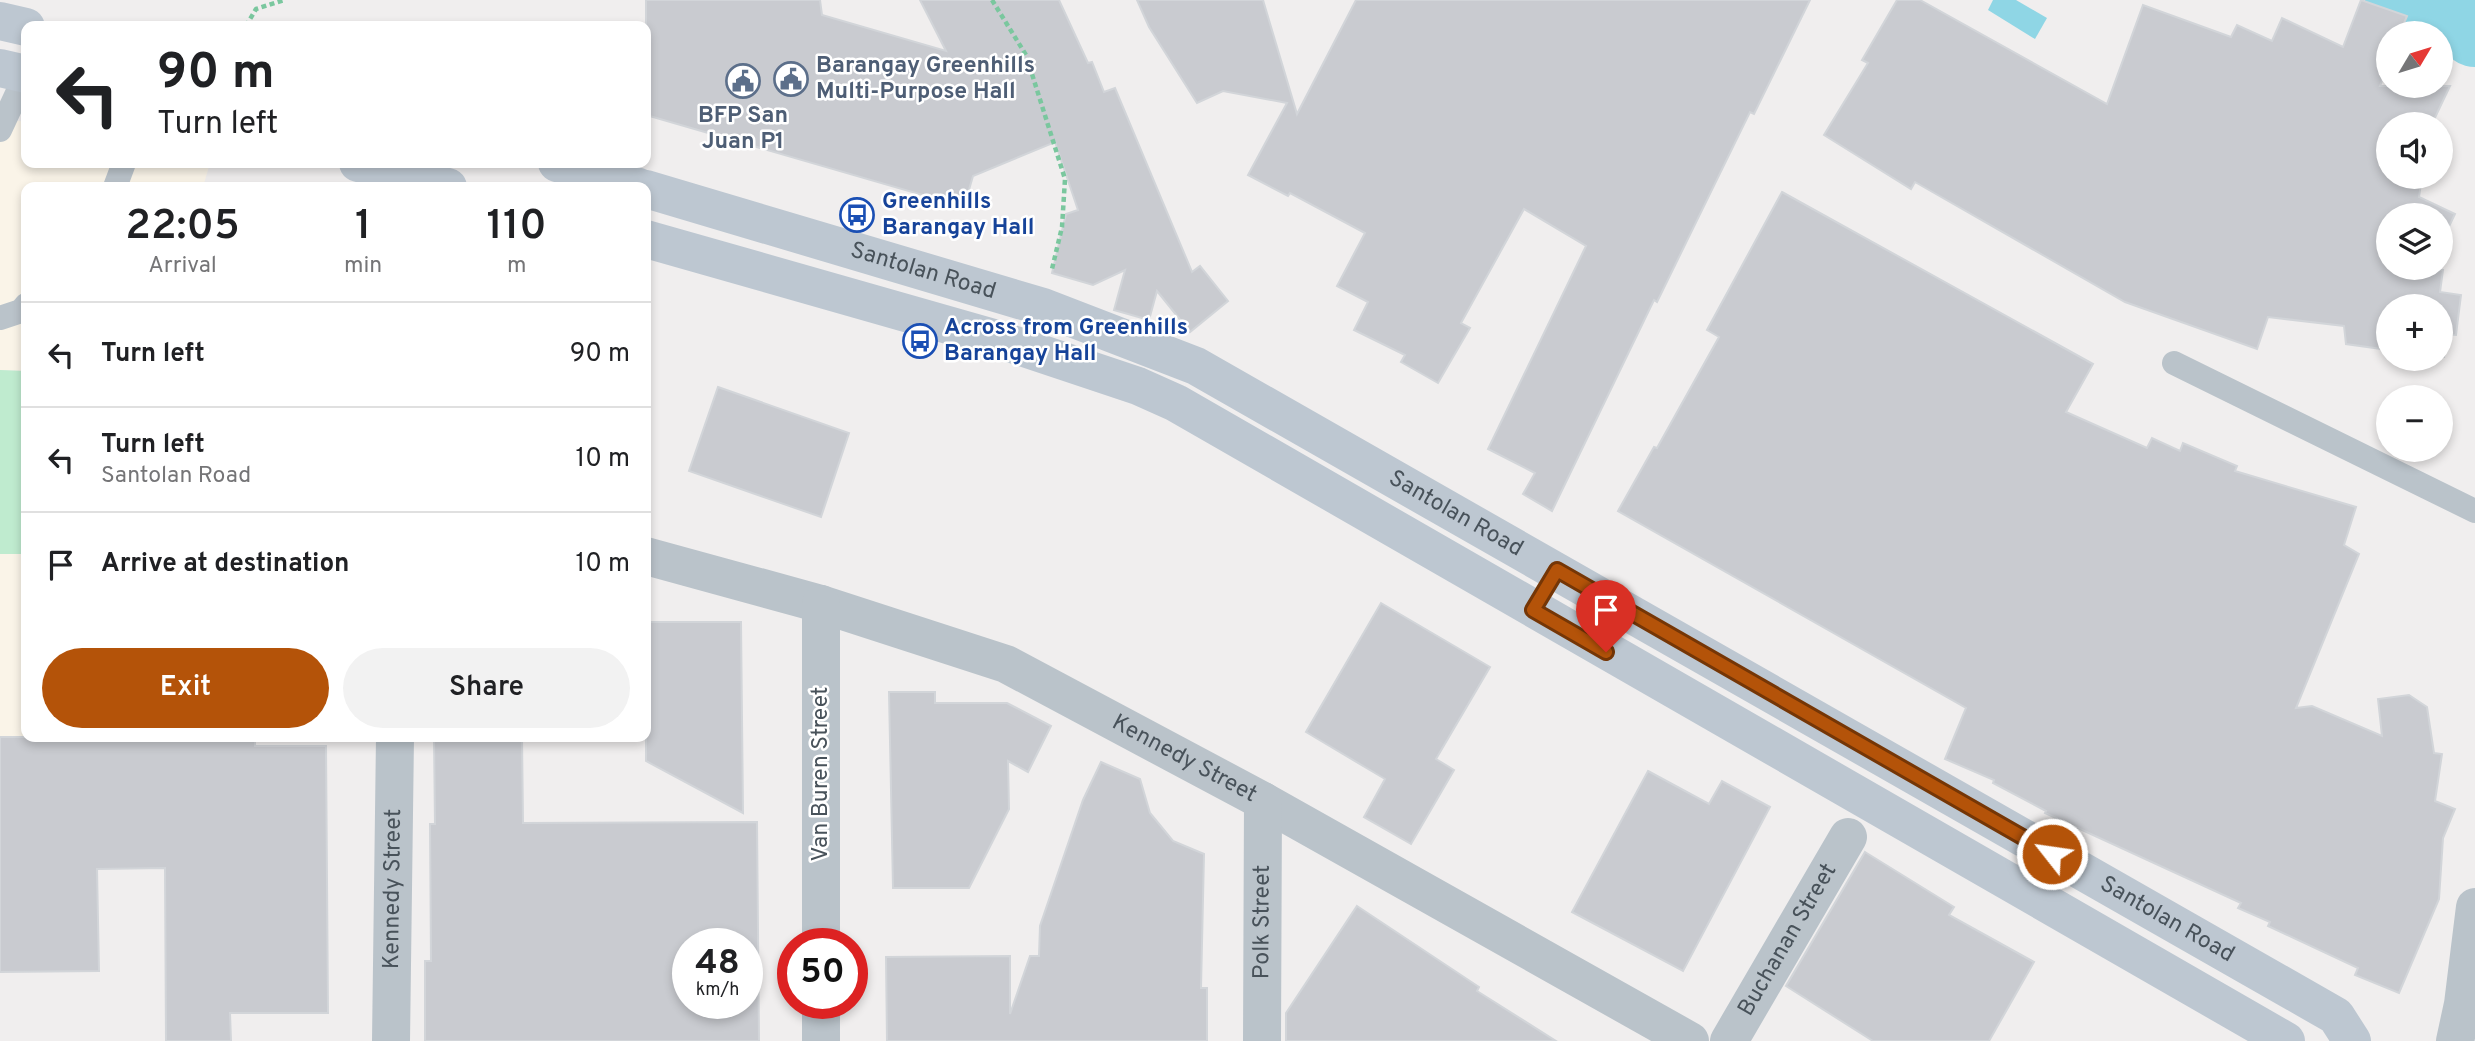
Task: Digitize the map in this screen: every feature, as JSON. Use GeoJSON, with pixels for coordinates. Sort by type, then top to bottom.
{"type":"FeatureCollection","features":[{"type":"Feature","properties":{"kind":"main road"},"geometry":{"type":"LineString","coordinates":[[0,20],[21,26]]}},
{"type":"Feature","properties":{"kind":"main road"},"geometry":{"type":"LineString","coordinates":[[0,68],[21,73]]}},
{"type":"Feature","properties":{"kind":"main road"},"geometry":{"type":"LineString","coordinates":[[377,168],[429,182]]}},
{"type":"Feature","properties":{"kind":"main road"},"geometry":{"type":"LineString","coordinates":[[574,168],[622,182]]}},
{"type":"Feature","properties":{"kind":"main road","name":"Santolan Road"},"geometry":{"type":"LineString","coordinates":[[651,190],[1043,307],[1196,366],[2336,1016],[2352,1041]]}},
{"type":"Feature","properties":{"kind":"main road","name":"Santolan Road"},"geometry":{"type":"LineString","coordinates":[[651,240],[997,340],[1138,386],[1177,403],[2286,1041]]}},
{"type":"Feature","properties":{"kind":"street","name":"Kennedy Street"},"geometry":{"type":"LineString","coordinates":[[651,557],[821,604],[1006,664],[1263,802],[1690,1041]]}},
{"type":"Feature","properties":{"kind":"street","name":"Van Buren Street"},"geometry":{"type":"LineString","coordinates":[[821,604],[821,928]]}},
{"type":"Feature","properties":{"kind":"street","name":"Kennedy Street"},"geometry":{"type":"LineString","coordinates":[[391,1041],[396,742]]}},
{"type":"Feature","properties":{"kind":"street","name":"Polk Street"},"geometry":{"type":"LineString","coordinates":[[1262,1041],[1263,802]]}},
{"type":"Feature","properties":{"kind":"street","name":"Buchanan Street"},"geometry":{"type":"LineString","coordinates":[[1730,1041],[1848,837]]}},
{"type":"Feature","properties":{"kind":"street"},"geometry":{"type":"LineString","coordinates":[[2455,1041],[2463,1004],[2475,907]]}},
{"type":"Feature","properties":{"kind":"street"},"geometry":{"type":"LineString","coordinates":[[821,1019],[821,1041]]}},
{"type":"Feature","properties":{"kind":"lane"},"geometry":{"type":"LineString","coordinates":[[0,130],[21,85]]}},
{"type":"Feature","properties":{"kind":"lane"},"geometry":{"type":"LineString","coordinates":[[0,318],[21,310]]}},
{"type":"Feature","properties":{"kind":"lane"},"geometry":{"type":"LineString","coordinates":[[2174,363],[2475,511]]}},
{"type":"Feature","properties":{"kind":"lane"},"geometry":{"type":"LineString","coordinates":[[1533,610],[1557,570]]}},
{"type":"Feature","properties":{"kind":"path"},"geometry":{"type":"LineString","coordinates":[[249,21],[256,9],[284,0]]}},
{"type":"Feature","properties":{"kind":"path"},"geometry":{"type":"LineString","coordinates":[[992,0],[1026,55],[1065,179],[1062,227],[1043,307]]}},
{"type":"Feature","properties":{"kind":"shaded area"},"geometry":{"type":"Polygon","coordinates":[[[0,118],[21,121],[21,168],[209,168],[204,182],[21,182],[21,371],[0,370],[0,118]]]}},
{"type":"Feature","properties":{"kind":"shaded area"},"geometry":{"type":"Polygon","coordinates":[[[0,554],[21,554],[21,742],[118,742],[120,869],[0,870],[0,554]]]}},
{"type":"Feature","properties":{"kind":"green space"},"geometry":{"type":"Polygon","coordinates":[[[0,370],[21,371],[21,554],[0,554],[0,370]]]}},
{"type":"Feature","properties":{"kind":"water"},"geometry":{"type":"Polygon","coordinates":[[[1993,0],[2016,0],[2047,18],[2035,39],[1988,10],[1993,0]]]}},
{"type":"Feature","properties":{"kind":"building"},"geometry":{"type":"Polygon","coordinates":[[[646,0],[820,0],[822,15],[946,51],[920,0],[1059,0],[1088,63],[1092,62],[1104,92],[1115,88],[1192,272],[1200,266],[1228,301],[1190,332],[1157,291],[1149,320],[1114,310],[1125,270],[1093,285],[1052,273],[1066,214],[1078,210],[1055,142],[973,176],[964,207],[651,116],[651,21],[646,21],[646,0]]]}},
{"type":"Feature","properties":{"kind":"building"},"geometry":{"type":"Polygon","coordinates":[[[1137,0],[1263,0],[1297,114],[1356,0],[1810,0],[1754,114],[1750,112],[1657,302],[1654,300],[1552,511],[1523,494],[1535,473],[1488,449],[1586,246],[1524,209],[1461,323],[1470,328],[1438,383],[1401,362],[1405,355],[1354,330],[1368,302],[1337,286],[1365,233],[1290,193],[1288,196],[1248,175],[1287,103],[1223,91],[1197,103],[1149,27],[1137,0]]]}},
{"type":"Feature","properties":{"kind":"building"},"geometry":{"type":"Polygon","coordinates":[[[1897,0],[1920,0],[2107,104],[2143,5],[2231,37],[2237,25],[2272,41],[2282,18],[2343,47],[2361,0],[2407,16],[2405,21],[2376,21],[2376,98],[2444,98],[2438,112],[2376,112],[2376,189],[2420,189],[2419,197],[2432,203],[2376,203],[2376,280],[2442,280],[2440,292],[2461,295],[2456,335],[2453,335],[2453,294],[2376,294],[2376,348],[2346,344],[2344,326],[2268,317],[2257,349],[2125,302],[1915,182],[1911,189],[1824,135],[1868,63],[1862,60],[1897,0]]]}},
{"type":"Feature","properties":{"kind":"building"},"geometry":{"type":"Polygon","coordinates":[[[1782,192],[2093,364],[2066,412],[2147,448],[2152,438],[2180,451],[2183,443],[2237,466],[2235,471],[2356,507],[2344,545],[2359,554],[2296,708],[2312,706],[2382,736],[2378,699],[2409,695],[2427,707],[2434,753],[2442,754],[2435,801],[2455,809],[2443,838],[2439,899],[2399,993],[2355,975],[2358,968],[2268,926],[2270,922],[2238,908],[2241,903],[2045,813],[2046,811],[1993,783],[1994,780],[1945,759],[1966,708],[1618,511],[1654,447],[1657,448],[1719,337],[1707,330],[1782,192]]]}},
{"type":"Feature","properties":{"kind":"building"},"geometry":{"type":"Polygon","coordinates":[[[718,387],[849,433],[821,517],[689,471],[718,387]]]}},
{"type":"Feature","properties":{"kind":"building"},"geometry":{"type":"Polygon","coordinates":[[[1381,603],[1490,667],[1436,759],[1454,770],[1411,844],[1364,817],[1385,779],[1306,732],[1381,603]]]}},
{"type":"Feature","properties":{"kind":"building"},"geometry":{"type":"Polygon","coordinates":[[[651,622],[741,622],[743,813],[646,761],[646,742],[651,742],[651,622]]]}},
{"type":"Feature","properties":{"kind":"building"},"geometry":{"type":"Polygon","coordinates":[[[889,692],[935,692],[935,703],[1007,703],[1051,726],[1028,772],[1008,761],[1009,809],[969,888],[893,888],[889,692]]]}},
{"type":"Feature","properties":{"kind":"building"},"geometry":{"type":"Polygon","coordinates":[[[0,737],[21,737],[21,742],[255,742],[255,746],[326,746],[328,1013],[230,1013],[231,1041],[166,1041],[165,868],[97,869],[99,971],[0,972],[0,737]]]}},
{"type":"Feature","properties":{"kind":"building"},"geometry":{"type":"Polygon","coordinates":[[[434,742],[522,742],[523,823],[757,822],[758,928],[672,928],[672,1019],[759,1019],[759,1041],[425,1041],[425,961],[431,961],[430,824],[435,824],[434,742]]]}},
{"type":"Feature","properties":{"kind":"building"},"geometry":{"type":"Polygon","coordinates":[[[1101,762],[1140,779],[1150,813],[1173,841],[1204,854],[1201,988],[1207,988],[1207,1041],[887,1041],[886,957],[1010,956],[1010,1014],[1030,956],[1039,956],[1040,926],[1083,800],[1101,762]]]}},
{"type":"Feature","properties":{"kind":"building"},"geometry":{"type":"Polygon","coordinates":[[[1648,771],[1709,804],[1722,781],[1770,807],[1683,971],[1572,912],[1648,771]]]}},
{"type":"Feature","properties":{"kind":"building"},"geometry":{"type":"Polygon","coordinates":[[[1865,852],[1954,907],[1949,915],[2034,962],[1989,1041],[1873,1041],[1786,986],[1865,852]]]}},
{"type":"Feature","properties":{"kind":"building"},"geometry":{"type":"Polygon","coordinates":[[[1357,906],[1479,987],[1477,991],[1556,1041],[1286,1041],[1286,1013],[1357,906]]]}},
{"type":"Feature","properties":{"kind":"waterway"},"geometry":{"type":"LineString","coordinates":[[2402,0],[2453,13],[2475,30]]}},
{"type":"Feature","properties":{"kind":"place","name":"Barangay Greenhills Multi-Purpose Hall"},"geometry":{"type":"Point","coordinates":[791,79]}},
{"type":"Feature","properties":{"kind":"place","name":"BFP San Juan P1"},"geometry":{"type":"Point","coordinates":[743,81]}},
{"type":"Feature","properties":{"kind":"place","name":"Greenhills Barangay Hall"},"geometry":{"type":"Point","coordinates":[857,215]}},
{"type":"Feature","properties":{"kind":"place","name":"Across from Greenhills Barangay Hall"},"geometry":{"type":"Point","coordinates":[920,341]}},
{"type":"Feature","properties":{"kind":"route"},"geometry":{"type":"LineString","coordinates":[[1606,652],[1533,610],[1557,570],[2052,854]]}}]}
